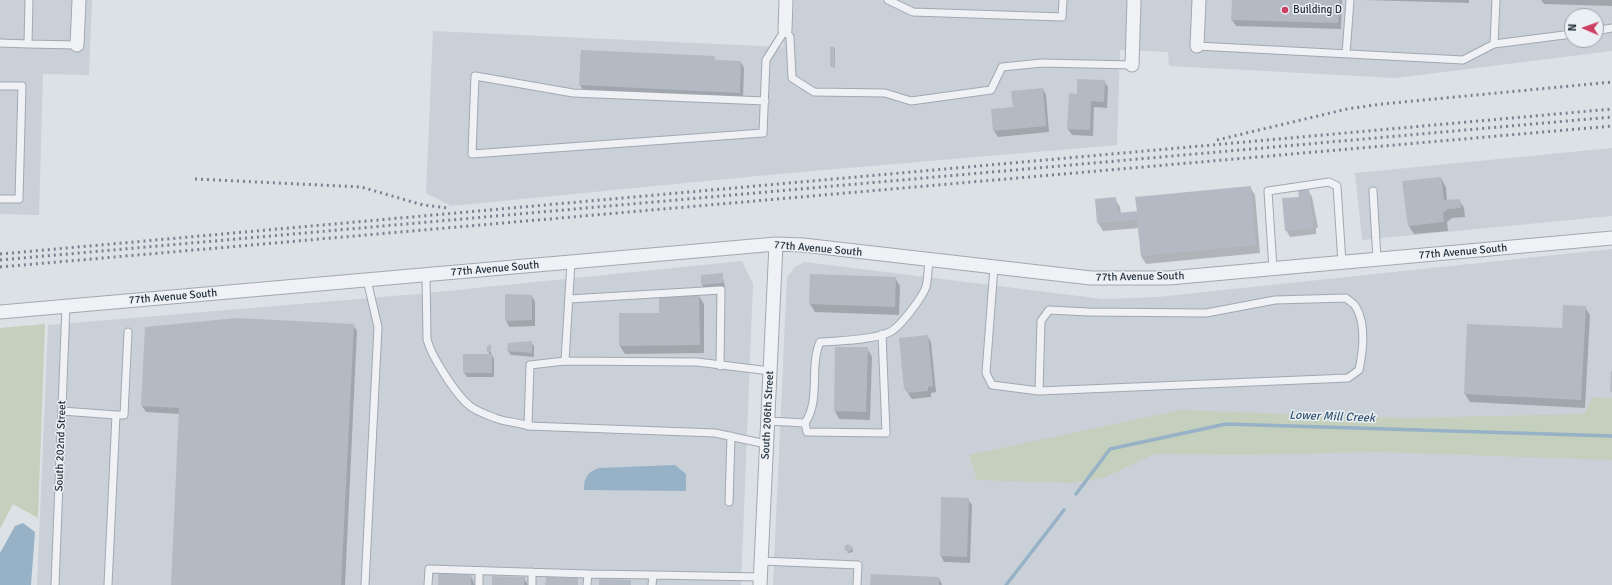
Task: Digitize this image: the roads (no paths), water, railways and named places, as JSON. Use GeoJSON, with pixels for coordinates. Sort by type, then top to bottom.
{"type":"FeatureCollection","features":[{"type":"Feature","properties":{"kind":"street"},"geometry":{"type":"LineString","coordinates":[[77,45],[79,0]]}},
{"type":"Feature","properties":{"kind":"street"},"geometry":{"type":"LineString","coordinates":[[785,30],[786,0]]}},
{"type":"Feature","properties":{"kind":"street"},"geometry":{"type":"LineString","coordinates":[[1132,65],[1134,0]]}},
{"type":"Feature","properties":{"kind":"street"},"geometry":{"type":"LineString","coordinates":[[1197,46],[1199,0]]}},
{"type":"Feature","properties":{"kind":"street","name":"77th Avenue South"},"geometry":{"type":"LineString","coordinates":[[0,312],[776,244],[803,245],[1091,278],[1122,279],[1169,278],[1612,238]]}},
{"type":"Feature","properties":{"kind":"street","name":"South 206th Street"},"geometry":{"type":"LineString","coordinates":[[760,581],[776,244]]}},
{"type":"Feature","properties":{"kind":"lane"},"geometry":{"type":"LineString","coordinates":[[28,44],[29,0]]}},
{"type":"Feature","properties":{"kind":"lane"},"geometry":{"type":"LineString","coordinates":[[888,0],[913,12],[1062,17],[1063,0]]}},
{"type":"Feature","properties":{"kind":"lane"},"geometry":{"type":"LineString","coordinates":[[1346,54],[1350,0]]}},
{"type":"Feature","properties":{"kind":"lane"},"geometry":{"type":"LineString","coordinates":[[1494,44],[1496,0]]}},
{"type":"Feature","properties":{"kind":"lane"},"geometry":{"type":"LineString","coordinates":[[764,101],[573,93],[475,76],[472,154],[763,133],[766,60],[785,30],[790,37],[792,78],[814,92],[885,93],[911,101],[991,90],[1002,67],[1042,63],[1132,65]]}},
{"type":"Feature","properties":{"kind":"lane"},"geometry":{"type":"LineString","coordinates":[[1197,46],[1463,60],[1494,44],[1564,35]]}},
{"type":"Feature","properties":{"kind":"lane"},"geometry":{"type":"LineString","coordinates":[[0,43],[77,45]]}},
{"type":"Feature","properties":{"kind":"lane"},"geometry":{"type":"LineString","coordinates":[[0,86],[22,86],[19,199],[0,199]]}},
{"type":"Feature","properties":{"kind":"lane"},"geometry":{"type":"LineString","coordinates":[[1273,269],[1268,191],[1329,182],[1337,186],[1342,263]]}},
{"type":"Feature","properties":{"kind":"lane"},"geometry":{"type":"LineString","coordinates":[[1373,191],[1377,260]]}},
{"type":"Feature","properties":{"kind":"lane"},"geometry":{"type":"LineString","coordinates":[[805,423],[812,414],[815,352],[820,342],[860,339],[890,332],[909,314],[926,288],[929,260]]}},
{"type":"Feature","properties":{"kind":"lane"},"geometry":{"type":"LineString","coordinates":[[565,360],[571,262]]}},
{"type":"Feature","properties":{"kind":"lane"},"geometry":{"type":"LineString","coordinates":[[994,267],[986,373],[992,385],[1039,391],[1348,378],[1359,370],[1362,354],[1361,321],[1356,305],[1346,298],[1275,300],[1206,313],[1088,312],[1049,310],[1041,321],[1039,391]]}},
{"type":"Feature","properties":{"kind":"lane"},"geometry":{"type":"LineString","coordinates":[[426,275],[427,339],[429,348],[458,393],[470,407],[496,419],[518,422],[528,426],[715,433],[766,444]]}},
{"type":"Feature","properties":{"kind":"lane"},"geometry":{"type":"LineString","coordinates":[[365,585],[378,326],[367,280]]}},
{"type":"Feature","properties":{"kind":"lane"},"geometry":{"type":"LineString","coordinates":[[569,299],[721,290],[720,366]]}},
{"type":"Feature","properties":{"kind":"lane","name":"South 202nd Street"},"geometry":{"type":"LineString","coordinates":[[55,585],[66,306]]}},
{"type":"Feature","properties":{"kind":"lane"},"geometry":{"type":"LineString","coordinates":[[62,412],[124,415],[128,332]]}},
{"type":"Feature","properties":{"kind":"lane"},"geometry":{"type":"LineString","coordinates":[[805,423],[807,432],[886,433],[882,334]]}},
{"type":"Feature","properties":{"kind":"lane"},"geometry":{"type":"LineString","coordinates":[[528,426],[530,365],[565,360],[697,362],[770,371]]}},
{"type":"Feature","properties":{"kind":"lane"},"geometry":{"type":"LineString","coordinates":[[108,585],[116,415]]}},
{"type":"Feature","properties":{"kind":"lane"},"geometry":{"type":"LineString","coordinates":[[768,421],[805,423]]}},
{"type":"Feature","properties":{"kind":"lane"},"geometry":{"type":"LineString","coordinates":[[729,502],[731,436]]}},
{"type":"Feature","properties":{"kind":"lane"},"geometry":{"type":"LineString","coordinates":[[761,561],[858,565],[857,585]]}},
{"type":"Feature","properties":{"kind":"lane"},"geometry":{"type":"LineString","coordinates":[[428,585],[429,569],[653,575],[760,581]]}},
{"type":"Feature","properties":{"kind":"lane"},"geometry":{"type":"LineString","coordinates":[[478,585],[479,571]]}},
{"type":"Feature","properties":{"kind":"lane"},"geometry":{"type":"LineString","coordinates":[[532,572],[532,585]]}},
{"type":"Feature","properties":{"kind":"lane"},"geometry":{"type":"LineString","coordinates":[[587,585],[588,574]]}},
{"type":"Feature","properties":{"kind":"lane"},"geometry":{"type":"LineString","coordinates":[[652,585],[653,575]]}},
{"type":"Feature","properties":{"kind":"water"},"geometry":{"type":"Polygon","coordinates":[[[675,465],[686,474],[686,491],[584,490],[587,476],[592,471],[599,468],[675,465]]]}},
{"type":"Feature","properties":{"kind":"water"},"geometry":{"type":"Polygon","coordinates":[[[23,523],[35,532],[31,585],[0,585],[0,553],[15,526],[23,523]]]}},
{"type":"Feature","properties":{"kind":"waterway","name":"Lower Mill Creek"},"geometry":{"type":"LineString","coordinates":[[1076,494],[1110,449],[1226,424],[1612,436]]}},
{"type":"Feature","properties":{"kind":"waterway","name":"Lower Mill Creek"},"geometry":{"type":"LineString","coordinates":[[1006,585],[1064,510]]}},
{"type":"Feature","properties":{"kind":"railway"},"geometry":{"type":"LineString","coordinates":[[1217,140],[1347,109],[1382,104],[1612,82]]}},
{"type":"Feature","properties":{"kind":"railway"},"geometry":{"type":"LineString","coordinates":[[0,254],[1612,109]]}},
{"type":"Feature","properties":{"kind":"railway"},"geometry":{"type":"LineString","coordinates":[[0,260],[1612,117]]}},
{"type":"Feature","properties":{"kind":"railway"},"geometry":{"type":"LineString","coordinates":[[0,267],[1612,126]]}},
{"type":"Feature","properties":{"kind":"railway"},"geometry":{"type":"LineString","coordinates":[[195,179],[361,187],[423,205],[449,208]]}},
{"type":"Feature","properties":{"kind":"place","name":"Building D"},"geometry":{"type":"Point","coordinates":[1285,10]}}]}
